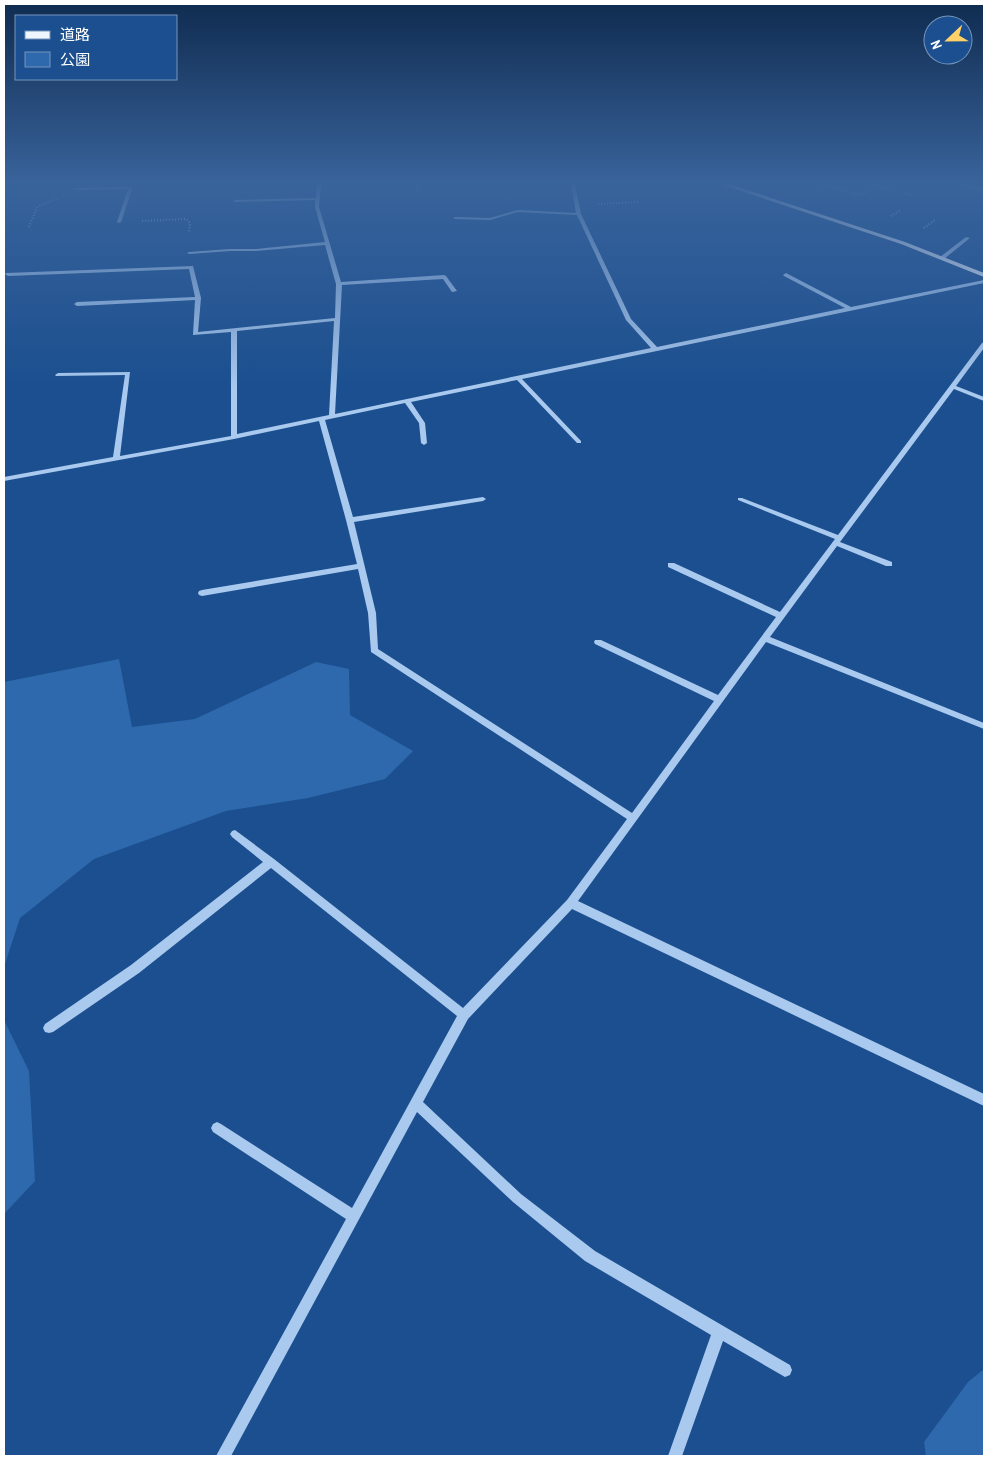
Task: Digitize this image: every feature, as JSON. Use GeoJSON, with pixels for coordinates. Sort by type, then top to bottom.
{"type":"FeatureCollection","features":[{"type":"Feature","properties":{"kind":"main road"},"geometry":{"type":"LineString","coordinates":[[925,252],[984,275]]}},
{"type":"Feature","properties":{"kind":"street"},"geometry":{"type":"LineString","coordinates":[[189,253],[201,252]]}},
{"type":"Feature","properties":{"kind":"street"},"geometry":{"type":"LineString","coordinates":[[330,252],[340,284],[332,416]]}},
{"type":"Feature","properties":{"kind":"street"},"geometry":{"type":"LineString","coordinates":[[942,258],[950,252]]}},
{"type":"Feature","properties":{"kind":"street"},"geometry":{"type":"LineString","coordinates":[[8,274],[192,267],[198,298],[196,334],[337,319]]}},
{"type":"Feature","properties":{"kind":"street"},"geometry":{"type":"LineString","coordinates":[[786,275],[850,309]]}},
{"type":"Feature","properties":{"kind":"street"},"geometry":{"type":"LineString","coordinates":[[340,284],[444,277],[454,291]]}},
{"type":"Feature","properties":{"kind":"street"},"geometry":{"type":"LineString","coordinates":[[4,479],[234,437],[984,281]]}},
{"type":"Feature","properties":{"kind":"street"},"geometry":{"type":"LineString","coordinates":[[77,304],[198,298]]}},
{"type":"Feature","properties":{"kind":"street"},"geometry":{"type":"LineString","coordinates":[[234,330],[234,437]]}},
{"type":"Feature","properties":{"kind":"street"},"geometry":{"type":"LineString","coordinates":[[223,1456],[464,1016],[571,903],[781,616],[984,344]]}},
{"type":"Feature","properties":{"kind":"street"},"geometry":{"type":"LineString","coordinates":[[58,375],[128,373],[116,458]]}},
{"type":"Feature","properties":{"kind":"street"},"geometry":{"type":"LineString","coordinates":[[518,378],[579,442]]}},
{"type":"Feature","properties":{"kind":"street"},"geometry":{"type":"LineString","coordinates":[[952,386],[984,398]]}},
{"type":"Feature","properties":{"kind":"street"},"geometry":{"type":"LineString","coordinates":[[321,418],[350,520],[372,613],[374,650],[632,818]]}},
{"type":"Feature","properties":{"kind":"street"},"geometry":{"type":"LineString","coordinates":[[350,520],[483,499]]}},
{"type":"Feature","properties":{"kind":"street"},"geometry":{"type":"LineString","coordinates":[[740,499],[838,540],[889,564]]}},
{"type":"Feature","properties":{"kind":"street"},"geometry":{"type":"LineString","coordinates":[[671,565],[781,616]]}},
{"type":"Feature","properties":{"kind":"street"},"geometry":{"type":"LineString","coordinates":[[202,593],[361,566]]}},
{"type":"Feature","properties":{"kind":"street"},"geometry":{"type":"LineString","coordinates":[[765,638],[984,726]]}},
{"type":"Feature","properties":{"kind":"street"},"geometry":{"type":"LineString","coordinates":[[598,642],[720,700]]}},
{"type":"Feature","properties":{"kind":"street"},"geometry":{"type":"LineString","coordinates":[[235,834],[464,1016]]}},
{"type":"Feature","properties":{"kind":"street"},"geometry":{"type":"LineString","coordinates":[[49,1028],[135,969],[271,862]]}},
{"type":"Feature","properties":{"kind":"street"},"geometry":{"type":"LineString","coordinates":[[571,903],[984,1100]]}},
{"type":"Feature","properties":{"kind":"street"},"geometry":{"type":"LineString","coordinates":[[416,1103],[516,1198],[590,1256],[785,1370]]}},
{"type":"Feature","properties":{"kind":"street"},"geometry":{"type":"LineString","coordinates":[[217,1128],[354,1217]]}},
{"type":"Feature","properties":{"kind":"street"},"geometry":{"type":"LineString","coordinates":[[675,1456],[719,1332]]}},
{"type":"Feature","properties":{"kind":"lane"},"geometry":{"type":"LineString","coordinates":[[597,252],[629,320],[655,349]]}},
{"type":"Feature","properties":{"kind":"lane"},"geometry":{"type":"LineString","coordinates":[[407,401],[422,423],[424,443]]}},
{"type":"Feature","properties":{"kind":"green space"},"geometry":{"type":"Polygon","coordinates":[[[119,659],[132,727],[195,719],[316,662],[349,669],[350,715],[413,751],[385,779],[308,798],[226,811],[94,859],[20,918],[4,967],[4,682],[119,659]]]}},
{"type":"Feature","properties":{"kind":"green space"},"geometry":{"type":"Polygon","coordinates":[[[4,1020],[29,1071],[35,1181],[4,1214],[4,1020]]]}},
{"type":"Feature","properties":{"kind":"green space"},"geometry":{"type":"Polygon","coordinates":[[[984,1369],[984,1456],[926,1456],[924,1442],[968,1382],[984,1369]]]}}]}
